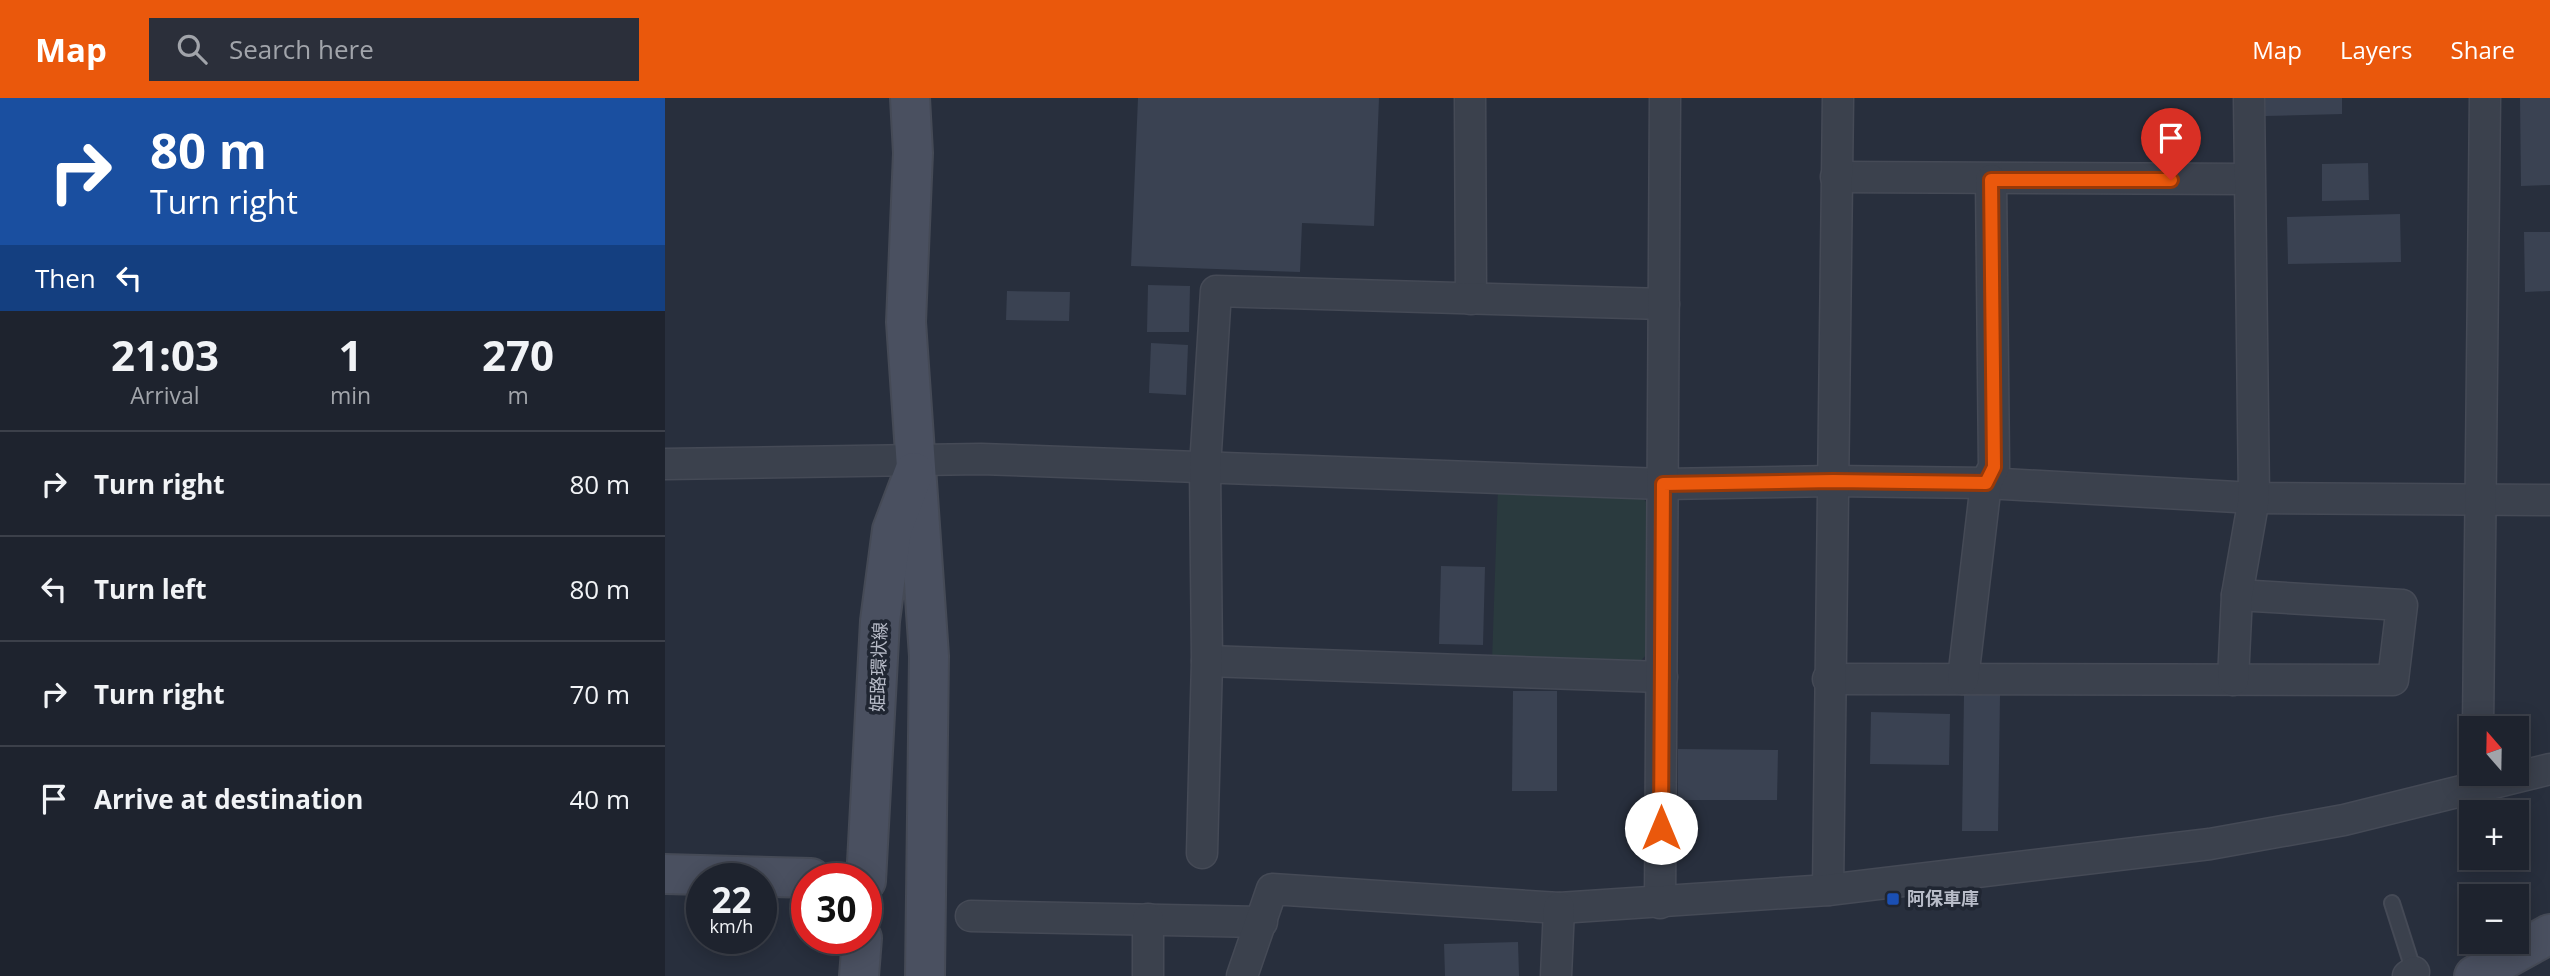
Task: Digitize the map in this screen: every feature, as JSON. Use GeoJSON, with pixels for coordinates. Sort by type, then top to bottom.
{"type":"FeatureCollection","features":[{"type":"Feature","properties":{"kind":"main road","name":"姫路環状線"},"geometry":{"type":"LineString","coordinates":[[910,98],[913,153],[907,322],[929,656],[925,976]]}},
{"type":"Feature","properties":{"kind":"main road","name":"姫路環状線"},"geometry":{"type":"LineString","coordinates":[[867,863],[882,608],[892,530],[918,460]]}},
{"type":"Feature","properties":{"kind":"main road"},"geometry":{"type":"LineString","coordinates":[[665,874],[791,877]]}},
{"type":"Feature","properties":{"kind":"main road"},"geometry":{"type":"LineString","coordinates":[[882,881],[927,884]]}},
{"type":"Feature","properties":{"kind":"main road"},"geometry":{"type":"LineString","coordinates":[[2474,976],[2550,934]]}},
{"type":"Feature","properties":{"kind":"main road"},"geometry":{"type":"LineString","coordinates":[[859,976],[861,954]]}},
{"type":"Feature","properties":{"kind":"street"},"geometry":{"type":"LineString","coordinates":[[1470,98],[1471,299]]}},
{"type":"Feature","properties":{"kind":"street"},"geometry":{"type":"LineString","coordinates":[[1660,903],[1665,98]]}},
{"type":"Feature","properties":{"kind":"street"},"geometry":{"type":"LineString","coordinates":[[1828,890],[1828,679],[1838,98]]}},
{"type":"Feature","properties":{"kind":"street"},"geometry":{"type":"LineString","coordinates":[[2233,680],[2237,595],[2254,498],[2249,98]]}},
{"type":"Feature","properties":{"kind":"street"},"geometry":{"type":"LineString","coordinates":[[2477,716],[2485,98]]}},
{"type":"Feature","properties":{"kind":"street"},"geometry":{"type":"LineString","coordinates":[[1836,177],[1991,180],[2248,179]]}},
{"type":"Feature","properties":{"kind":"street"},"geometry":{"type":"LineString","coordinates":[[1963,679],[1986,483],[1994,467],[1991,180]]}},
{"type":"Feature","properties":{"kind":"street"},"geometry":{"type":"LineString","coordinates":[[1202,853],[1207,661],[1205,467],[1216,291],[1664,304]]}},
{"type":"Feature","properties":{"kind":"street"},"geometry":{"type":"LineString","coordinates":[[665,464],[918,460],[1205,467],[1663,484],[1833,481],[1986,483],[2254,498],[2550,500]]}},
{"type":"Feature","properties":{"kind":"street"},"geometry":{"type":"LineString","coordinates":[[1828,679],[2393,680],[2402,605],[2237,595]]}},
{"type":"Feature","properties":{"kind":"street"},"geometry":{"type":"LineString","coordinates":[[1207,661],[1662,677]]}},
{"type":"Feature","properties":{"kind":"street"},"geometry":{"type":"LineString","coordinates":[[2529,772],[2550,769]]}},
{"type":"Feature","properties":{"kind":"street"},"geometry":{"type":"LineString","coordinates":[[1242,976],[1272,889],[1559,908],[1828,890],[2210,844],[2344,820],[2459,785]]}},
{"type":"Feature","properties":{"kind":"street"},"geometry":{"type":"LineString","coordinates":[[1556,976],[1559,908]]}},
{"type":"Feature","properties":{"kind":"street"},"geometry":{"type":"LineString","coordinates":[[971,916],[1262,922]]}},
{"type":"Feature","properties":{"kind":"street"},"geometry":{"type":"LineString","coordinates":[[1148,919],[1148,976]]}},
{"type":"Feature","properties":{"kind":"lane"},"geometry":{"type":"LineString","coordinates":[[2392,903],[2411,974]]}},
{"type":"Feature","properties":{"kind":"shaded area"},"geometry":{"type":"Polygon","coordinates":[[[1498,487],[1639,493],[1649,506],[1647,654],[1635,667],[1492,661],[1498,487]]]}},
{"type":"Feature","properties":{"kind":"building"},"geometry":{"type":"Polygon","coordinates":[[[1138,98],[1379,98],[1374,226],[1302,223],[1300,272],[1131,266],[1138,98]]]}},
{"type":"Feature","properties":{"kind":"building"},"geometry":{"type":"Polygon","coordinates":[[[2265,98],[2342,98],[2342,114],[2265,116],[2265,98]]]}},
{"type":"Feature","properties":{"kind":"building"},"geometry":{"type":"Polygon","coordinates":[[[2520,98],[2550,98],[2550,185],[2521,186],[2520,98]]]}},
{"type":"Feature","properties":{"kind":"building"},"geometry":{"type":"Polygon","coordinates":[[[2368,163],[2369,200],[2322,201],[2322,164],[2368,163]]]}},
{"type":"Feature","properties":{"kind":"building"},"geometry":{"type":"Polygon","coordinates":[[[2400,214],[2401,262],[2288,264],[2287,217],[2400,214]]]}},
{"type":"Feature","properties":{"kind":"building"},"geometry":{"type":"Polygon","coordinates":[[[2524,232],[2550,232],[2550,291],[2525,292],[2524,232]]]}},
{"type":"Feature","properties":{"kind":"building"},"geometry":{"type":"Polygon","coordinates":[[[1148,285],[1190,286],[1189,332],[1147,332],[1148,285]]]}},
{"type":"Feature","properties":{"kind":"building"},"geometry":{"type":"Polygon","coordinates":[[[1007,291],[1070,292],[1069,321],[1006,320],[1007,291]]]}},
{"type":"Feature","properties":{"kind":"building"},"geometry":{"type":"Polygon","coordinates":[[[1151,343],[1188,345],[1186,395],[1149,393],[1151,343]]]}},
{"type":"Feature","properties":{"kind":"building"},"geometry":{"type":"Polygon","coordinates":[[[1441,566],[1485,567],[1483,645],[1439,644],[1441,566]]]}},
{"type":"Feature","properties":{"kind":"building"},"geometry":{"type":"Polygon","coordinates":[[[1513,691],[1557,691],[1557,791],[1512,791],[1513,691]]]}},
{"type":"Feature","properties":{"kind":"building"},"geometry":{"type":"Polygon","coordinates":[[[1964,695],[2000,695],[1998,831],[1962,831],[1964,695]]]}},
{"type":"Feature","properties":{"kind":"building"},"geometry":{"type":"Polygon","coordinates":[[[1871,712],[1950,714],[1949,765],[1870,764],[1871,712]]]}},
{"type":"Feature","properties":{"kind":"building"},"geometry":{"type":"Polygon","coordinates":[[[1678,749],[1778,750],[1777,800],[1678,800],[1678,749]]]}},
{"type":"Feature","properties":{"kind":"building"},"geometry":{"type":"Polygon","coordinates":[[[1518,942],[1519,976],[1445,976],[1444,944],[1518,942]]]}},
{"type":"Feature","properties":{"kind":"place","name":"阿保車庫"},"geometry":{"type":"Point","coordinates":[1893,899]}},
{"type":"Feature","properties":{"kind":"route"},"geometry":{"type":"LineString","coordinates":[[1661,828],[1663,484],[1833,481],[1986,483],[1994,467],[1991,180],[2171,180]]}}]}
